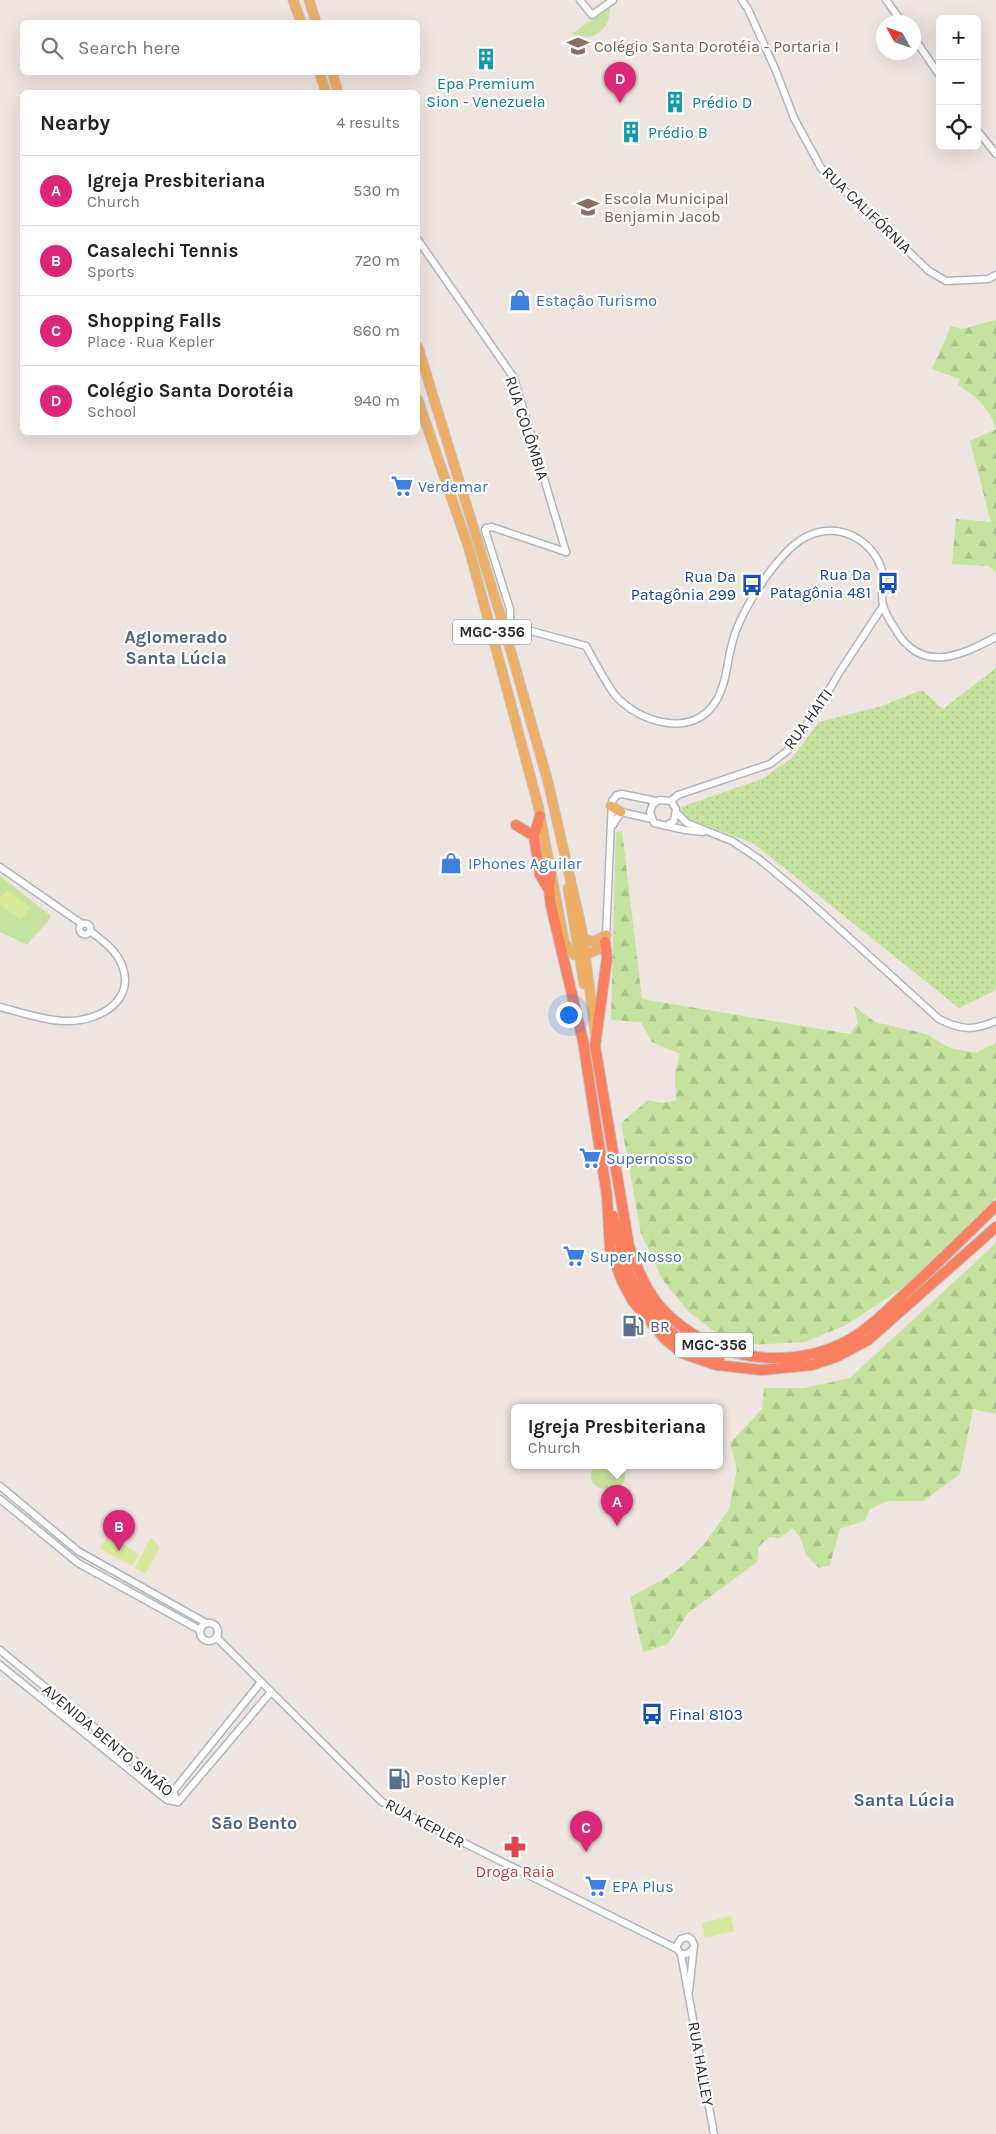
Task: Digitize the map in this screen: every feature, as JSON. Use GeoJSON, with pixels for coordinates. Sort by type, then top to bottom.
{"type":"FeatureCollection","features":[{"type":"Feature","properties":{"kind":"highway"},"geometry":{"type":"LineString","coordinates":[[540,816],[534,836],[540,875],[549,890]]}},
{"type":"Feature","properties":{"kind":"highway"},"geometry":{"type":"LineString","coordinates":[[516,825],[534,836]]}},
{"type":"Feature","properties":{"kind":"highway","name":"MGC-356"},"geometry":{"type":"LineString","coordinates":[[550,869],[549,890],[560,952],[583,1041],[607,1196],[610,1249],[622,1281],[645,1318],[682,1354],[716,1365],[762,1370],[812,1365],[836,1357],[868,1340],[996,1227]]}},
{"type":"Feature","properties":{"kind":"highway"},"geometry":{"type":"LineString","coordinates":[[595,1046],[607,958],[606,939]]}},
{"type":"Feature","properties":{"kind":"highway","name":"MGC-356"},"geometry":{"type":"LineString","coordinates":[[595,1046],[629,1246],[639,1274],[652,1297],[669,1315],[693,1335],[719,1348],[738,1354],[777,1358],[814,1353],[848,1340],[866,1328],[908,1291],[996,1206]]}},
{"type":"Feature","properties":{"kind":"main road"},"geometry":{"type":"LineString","coordinates":[[293,0],[300,20]]}},
{"type":"Feature","properties":{"kind":"main road"},"geometry":{"type":"LineString","coordinates":[[309,0],[315,20]]}},
{"type":"Feature","properties":{"kind":"main road"},"geometry":{"type":"LineString","coordinates":[[319,75],[325,90]]}},
{"type":"Feature","properties":{"kind":"main road"},"geometry":{"type":"LineString","coordinates":[[333,75],[337,90]]}},
{"type":"Feature","properties":{"kind":"main road","name":"MGC-356"},"geometry":{"type":"LineString","coordinates":[[420,354],[474,529],[548,782],[583,938],[582,955]]}},
{"type":"Feature","properties":{"kind":"main road","name":"MGC-356"},"geometry":{"type":"LineString","coordinates":[[420,406],[470,552],[540,816],[583,1041]]}},
{"type":"Feature","properties":{"kind":"main road"},"geometry":{"type":"LineString","coordinates":[[611,806],[621,812]]}},
{"type":"Feature","properties":{"kind":"main road"},"geometry":{"type":"LineString","coordinates":[[556,899],[564,893],[572,894]]}},
{"type":"Feature","properties":{"kind":"main road","name":"MGC-356"},"geometry":{"type":"LineString","coordinates":[[572,894],[595,1046]]}},
{"type":"Feature","properties":{"kind":"main road"},"geometry":{"type":"LineString","coordinates":[[583,938],[593,942],[606,939]]}},
{"type":"Feature","properties":{"kind":"main road"},"geometry":{"type":"LineString","coordinates":[[565,944],[569,951],[582,955],[598,950],[606,939]]}},
{"type":"Feature","properties":{"kind":"street"},"geometry":{"type":"LineString","coordinates":[[580,0],[592,15],[614,0]]}},
{"type":"Feature","properties":{"kind":"street","name":"RUA CALIFÓRNIA"},"geometry":{"type":"LineString","coordinates":[[742,0],[748,9],[776,71],[794,118],[821,168],[929,271],[946,281],[988,279],[996,275]]}},
{"type":"Feature","properties":{"kind":"street"},"geometry":{"type":"LineString","coordinates":[[886,0],[897,15]]}},
{"type":"Feature","properties":{"kind":"street"},"geometry":{"type":"LineString","coordinates":[[921,48],[936,70]]}},
{"type":"Feature","properties":{"kind":"street"},"geometry":{"type":"LineString","coordinates":[[981,135],[996,154]]}},
{"type":"Feature","properties":{"kind":"street","name":"RUA COLÔMBIA"},"geometry":{"type":"LineString","coordinates":[[420,243],[514,378],[566,552],[492,527],[485,530]]}},
{"type":"Feature","properties":{"kind":"street"},"geometry":{"type":"LineString","coordinates":[[474,529],[485,530],[510,609],[510,651]]}},
{"type":"Feature","properties":{"kind":"street"},"geometry":{"type":"LineString","coordinates":[[509,622],[518,627],[586,646],[616,695],[633,710],[655,720],[685,724],[706,713],[715,704],[722,690],[733,639],[753,594],[793,547],[810,535],[831,532],[849,533],[863,541],[875,555],[882,569],[883,606],[901,639],[911,648],[922,655],[940,658],[957,656],[996,637]]}},
{"type":"Feature","properties":{"kind":"street","name":"RUA HAITI"},"geometry":{"type":"LineString","coordinates":[[671,802],[678,796],[770,764],[788,750],[818,709],[883,606]]}},
{"type":"Feature","properties":{"kind":"street"},"geometry":{"type":"LineString","coordinates":[[510,633],[518,627]]}},
{"type":"Feature","properties":{"kind":"street"},"geometry":{"type":"LineString","coordinates":[[606,939],[612,827],[611,806],[613,799],[619,794],[656,802]]}},
{"type":"Feature","properties":{"kind":"street"},"geometry":{"type":"LineString","coordinates":[[652,819],[651,808],[656,802],[663,799],[675,806],[681,819],[707,832],[732,841],[759,859],[939,1019],[965,1029],[982,1027],[996,1021]]}},
{"type":"Feature","properties":{"kind":"street"},"geometry":{"type":"LineString","coordinates":[[612,827],[621,812],[652,819],[658,825],[707,832]]}},
{"type":"Feature","properties":{"kind":"street"},"geometry":{"type":"LineString","coordinates":[[666,826],[674,821],[677,813]]}},
{"type":"Feature","properties":{"kind":"street"},"geometry":{"type":"LineString","coordinates":[[0,866],[69,917],[81,927],[83,933],[89,932],[109,946],[122,964],[125,984],[118,1001],[104,1014],[89,1018],[61,1021],[0,1007]]}},
{"type":"Feature","properties":{"kind":"street"},"geometry":{"type":"LineString","coordinates":[[0,1486],[78,1551],[206,1623],[213,1624],[218,1631],[216,1637],[212,1640],[204,1639],[200,1630],[78,1563],[0,1499]]}},
{"type":"Feature","properties":{"kind":"street"},"geometry":{"type":"LineString","coordinates":[[200,1630],[206,1623]]}},
{"type":"Feature","properties":{"kind":"street","name":"RUA KEPLER"},"geometry":{"type":"LineString","coordinates":[[216,1637],[382,1802],[679,1951]]}},
{"type":"Feature","properties":{"kind":"street","name":"AVENIDA BENTO SIMÃO"},"geometry":{"type":"LineString","coordinates":[[0,1650],[173,1792],[178,1802]]}},
{"type":"Feature","properties":{"kind":"street","name":"AVENIDA BENTO SIMÃO"},"geometry":{"type":"LineString","coordinates":[[0,1665],[166,1800],[178,1802]]}},
{"type":"Feature","properties":{"kind":"street"},"geometry":{"type":"LineString","coordinates":[[166,1800],[261,1682]]}},
{"type":"Feature","properties":{"kind":"street"},"geometry":{"type":"LineString","coordinates":[[178,1802],[271,1692]]}},
{"type":"Feature","properties":{"kind":"street"},"geometry":{"type":"LineString","coordinates":[[688,1937],[692,1940],[693,1949],[687,1954],[679,1951],[677,1945],[681,1939],[688,1937]]}},
{"type":"Feature","properties":{"kind":"street","name":"RUA HALLEY"},"geometry":{"type":"LineString","coordinates":[[689,1994],[693,1949]]}},
{"type":"Feature","properties":{"kind":"street","name":"RUA HALLEY"},"geometry":{"type":"LineString","coordinates":[[679,1951],[689,1994],[714,2134]]}},
{"type":"Feature","properties":{"kind":"green space"},"geometry":{"type":"Polygon","coordinates":[[[610,7],[607,22],[599,32],[587,37],[579,37],[572,34],[610,7]]]}},
{"type":"Feature","properties":{"kind":"green space"},"geometry":{"type":"Polygon","coordinates":[[[996,320],[996,428],[990,414],[981,403],[971,393],[958,385],[960,379],[932,369],[951,326],[962,329],[996,320]]]}},
{"type":"Feature","properties":{"kind":"green space"},"geometry":{"type":"Polygon","coordinates":[[[996,429],[996,572],[988,566],[952,564],[956,519],[991,522],[970,441],[996,429]]]}},
{"type":"Feature","properties":{"kind":"green space"},"geometry":{"type":"Polygon","coordinates":[[[996,668],[996,990],[959,1008],[753,843],[686,818],[681,807],[762,779],[792,758],[819,722],[882,706],[922,690],[943,709],[996,668]]]}},
{"type":"Feature","properties":{"kind":"green space"},"geometry":{"type":"Polygon","coordinates":[[[622,831],[642,999],[850,1034],[858,1023],[854,1006],[875,1022],[926,1034],[950,1048],[976,1053],[996,1043],[996,1198],[901,1289],[846,1325],[805,1342],[747,1345],[715,1332],[688,1311],[662,1279],[641,1233],[621,1123],[648,1100],[661,1103],[676,1101],[675,1072],[680,1054],[652,1042],[641,1022],[611,1020],[616,832],[622,831]]]}},
{"type":"Feature","properties":{"kind":"green space"},"geometry":{"type":"Polygon","coordinates":[[[0,876],[51,916],[28,945],[0,932],[0,876]]]}},
{"type":"Feature","properties":{"kind":"green space"},"geometry":{"type":"Polygon","coordinates":[[[7,890],[30,907],[21,920],[0,904],[0,898],[7,890]]]}},
{"type":"Feature","properties":{"kind":"green space"},"geometry":{"type":"Polygon","coordinates":[[[996,1243],[996,1411],[995,1414],[973,1409],[960,1474],[923,1501],[888,1501],[870,1509],[865,1521],[840,1528],[830,1565],[819,1568],[806,1555],[801,1539],[793,1528],[779,1538],[770,1537],[759,1546],[757,1562],[688,1613],[668,1644],[643,1652],[630,1597],[666,1578],[686,1563],[706,1542],[729,1509],[737,1469],[730,1443],[762,1409],[764,1388],[804,1388],[850,1378],[996,1243]]]}},
{"type":"Feature","properties":{"kind":"green space"},"geometry":{"type":"Polygon","coordinates":[[[593,1469],[623,1469],[625,1476],[623,1483],[616,1488],[608,1489],[600,1488],[593,1483],[591,1476],[593,1469]]]}},
{"type":"Feature","properties":{"kind":"green space"},"geometry":{"type":"Polygon","coordinates":[[[109,1536],[139,1554],[132,1566],[99,1548],[109,1536]]]}},
{"type":"Feature","properties":{"kind":"green space"},"geometry":{"type":"Polygon","coordinates":[[[151,1537],[160,1548],[145,1574],[135,1568],[151,1537]]]}},
{"type":"Feature","properties":{"kind":"green space"},"geometry":{"type":"Polygon","coordinates":[[[731,1916],[734,1931],[705,1938],[702,1923],[731,1916]]]}},
{"type":"Feature","properties":{"kind":"place","name":"Colégio Santa Dorotéia - Portaria I"},"geometry":{"type":"Point","coordinates":[578,46]}},
{"type":"Feature","properties":{"kind":"place","name":"Epa Premium Sion - Venezuela"},"geometry":{"type":"Point","coordinates":[486,59]}},
{"type":"Feature","properties":{"kind":"place","name":"Prédio D"},"geometry":{"type":"Point","coordinates":[675,102]}},
{"type":"Feature","properties":{"kind":"place","name":"Colégio Santa Dorotéia"},"geometry":{"type":"Point","coordinates":[620,103]}},
{"type":"Feature","properties":{"kind":"place","name":"Prédio B"},"geometry":{"type":"Point","coordinates":[631,132]}},
{"type":"Feature","properties":{"kind":"place","name":"Escola Municipal Benjamin Jacob"},"geometry":{"type":"Point","coordinates":[588,207]}},
{"type":"Feature","properties":{"kind":"place","name":"Estação Turismo"},"geometry":{"type":"Point","coordinates":[520,300]}},
{"type":"Feature","properties":{"kind":"place","name":"Verdemar"},"geometry":{"type":"Point","coordinates":[402,486]}},
{"type":"Feature","properties":{"kind":"place","name":"Rua Da Patagônia 481"},"geometry":{"type":"Point","coordinates":[888,583]}},
{"type":"Feature","properties":{"kind":"place","name":"Rua Da Patagônia 299"},"geometry":{"type":"Point","coordinates":[752,585]}},
{"type":"Feature","properties":{"kind":"place","name":"IPhones Aguilar"},"geometry":{"type":"Point","coordinates":[451,863]}},
{"type":"Feature","properties":{"kind":"place","name":"Supernosso"},"geometry":{"type":"Point","coordinates":[590,1158]}},
{"type":"Feature","properties":{"kind":"place","name":"Super Nosso"},"geometry":{"type":"Point","coordinates":[574,1256]}},
{"type":"Feature","properties":{"kind":"place","name":"BR"},"geometry":{"type":"Point","coordinates":[633,1326]}},
{"type":"Feature","properties":{"kind":"place","name":"Igreja Presbiteriana"},"geometry":{"type":"Point","coordinates":[617,1526]}},
{"type":"Feature","properties":{"kind":"place","name":"Casalechi Tennis"},"geometry":{"type":"Point","coordinates":[119,1551]}},
{"type":"Feature","properties":{"kind":"place","name":"Final 8103"},"geometry":{"type":"Point","coordinates":[652,1714]}},
{"type":"Feature","properties":{"kind":"place","name":"Posto Kepler"},"geometry":{"type":"Point","coordinates":[399,1779]}},
{"type":"Feature","properties":{"kind":"place","name":"Droga Raia"},"geometry":{"type":"Point","coordinates":[515,1847]}},
{"type":"Feature","properties":{"kind":"place","name":"Shopping Falls"},"geometry":{"type":"Point","coordinates":[586,1852]}},
{"type":"Feature","properties":{"kind":"place","name":"EPA Plus"},"geometry":{"type":"Point","coordinates":[596,1886]}},
{"type":"Feature","properties":{"kind":"district","name":"Aglomerado Santa Lúcia"},"geometry":{"type":"Point","coordinates":[176,648]}},
{"type":"Feature","properties":{"kind":"district","name":"Santa Lúcia"},"geometry":{"type":"Point","coordinates":[904,1800]}},
{"type":"Feature","properties":{"kind":"district","name":"São Bento"},"geometry":{"type":"Point","coordinates":[254,1823]}}]}
